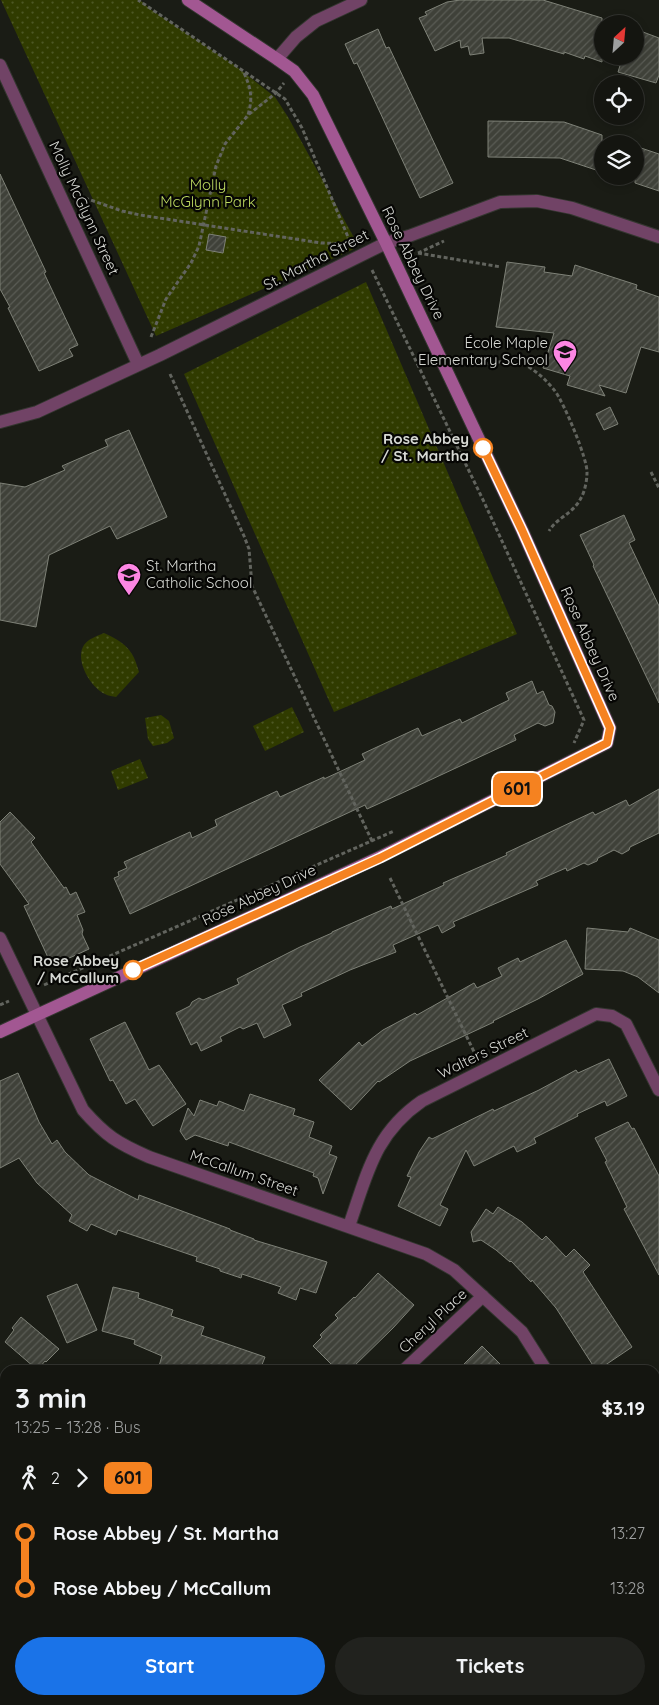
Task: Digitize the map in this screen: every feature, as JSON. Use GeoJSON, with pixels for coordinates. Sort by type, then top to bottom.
{"type":"FeatureCollection","features":[{"type":"Feature","properties":{"kind":"street","name":"Rose Abbey Drive"},"geometry":{"type":"LineString","coordinates":[[0,1032],[380,858],[607,743],[610,728],[518,521],[386,243],[313,95],[294,71],[277,58],[188,0]]}},
{"type":"Feature","properties":{"kind":"street"},"geometry":{"type":"LineString","coordinates":[[277,58],[296,37],[316,21],[361,0]]}},
{"type":"Feature","properties":{"kind":"street","name":"Molly McGlynn Street"},"geometry":{"type":"LineString","coordinates":[[0,64],[138,364]]}},
{"type":"Feature","properties":{"kind":"street","name":"St. Martha Street"},"geometry":{"type":"LineString","coordinates":[[0,422],[38,412],[213,329],[386,243],[410,236],[500,202],[538,201],[572,208],[659,238]]}},
{"type":"Feature","properties":{"kind":"street","name":"McCallum Street"},"geometry":{"type":"LineString","coordinates":[[0,938],[84,1110],[100,1130],[122,1145],[149,1157],[426,1254],[454,1270],[522,1332],[543,1365]]}},
{"type":"Feature","properties":{"kind":"street","name":"Walters Street"},"geometry":{"type":"LineString","coordinates":[[349,1226],[374,1155],[394,1125],[406,1112],[422,1101],[596,1014],[612,1016],[626,1024],[659,1090]]}},
{"type":"Feature","properties":{"kind":"street","name":"Cheryl Place"},"geometry":{"type":"LineString","coordinates":[[409,1365],[484,1296]]}},
{"type":"Feature","properties":{"kind":"path"},"geometry":{"type":"LineString","coordinates":[[85,198],[140,215],[320,243],[351,244],[302,128],[285,99],[138,0]]}},
{"type":"Feature","properties":{"kind":"path"},"geometry":{"type":"LineString","coordinates":[[151,337],[166,299],[191,263],[199,246],[216,166],[225,144],[248,115],[276,92],[294,71]]}},
{"type":"Feature","properties":{"kind":"path"},"geometry":{"type":"LineString","coordinates":[[244,72],[251,89],[252,102],[248,115]]}},
{"type":"Feature","properties":{"kind":"path"},"geometry":{"type":"LineString","coordinates":[[445,241],[418,253],[501,267]]}},
{"type":"Feature","properties":{"kind":"path"},"geometry":{"type":"LineString","coordinates":[[372,270],[485,504],[584,720],[573,745]]}},
{"type":"Feature","properties":{"kind":"path"},"geometry":{"type":"LineString","coordinates":[[471,364],[484,366],[505,360],[524,364],[543,376],[557,394],[585,455],[587,473],[582,496],[572,511],[552,525],[548,532]]}},
{"type":"Feature","properties":{"kind":"path"},"geometry":{"type":"LineString","coordinates":[[170,374],[244,536],[249,549],[252,586],[372,841]]}},
{"type":"Feature","properties":{"kind":"path"},"geometry":{"type":"LineString","coordinates":[[651,472],[659,488]]}},
{"type":"Feature","properties":{"kind":"path","name":"Rose Abbey Drive"},"geometry":{"type":"LineString","coordinates":[[44,985],[398,828]]}},
{"type":"Feature","properties":{"kind":"path"},"geometry":{"type":"LineString","coordinates":[[390,878],[483,1070]]}},
{"type":"Feature","properties":{"kind":"path"},"geometry":{"type":"LineString","coordinates":[[0,1005],[9,1001]]}},
{"type":"Feature","properties":{"kind":"green space","name":"Molly McGlynn Park"},"geometry":{"type":"Polygon","coordinates":[[[1,0],[140,0],[150,9],[233,64],[275,97],[288,117],[358,245],[352,250],[156,336],[1,0]]]}},
{"type":"Feature","properties":{"kind":"green space"},"geometry":{"type":"Polygon","coordinates":[[[366,282],[517,634],[334,712],[184,374],[366,282]]]}},
{"type":"Feature","properties":{"kind":"green space"},"geometry":{"type":"Polygon","coordinates":[[[104,633],[123,644],[131,652],[139,672],[116,697],[106,695],[94,686],[86,673],[81,658],[81,651],[84,645],[104,633]]]}},
{"type":"Feature","properties":{"kind":"green space"},"geometry":{"type":"Polygon","coordinates":[[[292,707],[304,732],[265,751],[253,726],[292,707]]]}},
{"type":"Feature","properties":{"kind":"green space"},"geometry":{"type":"Polygon","coordinates":[[[161,715],[169,721],[174,738],[167,743],[153,746],[148,739],[145,718],[161,715]]]}},
{"type":"Feature","properties":{"kind":"green space"},"geometry":{"type":"Polygon","coordinates":[[[140,759],[148,778],[118,790],[111,771],[140,759]]]}},
{"type":"Feature","properties":{"kind":"building"},"geometry":{"type":"Polygon","coordinates":[[[460,0],[543,0],[594,16],[594,59],[585,56],[584,59],[509,38],[482,38],[484,53],[470,55],[468,46],[461,48],[460,40],[435,51],[419,18],[427,15],[425,12],[447,2],[460,0]]]}},
{"type":"Feature","properties":{"kind":"building"},"geometry":{"type":"Polygon","coordinates":[[[378,29],[386,48],[389,47],[453,183],[420,198],[357,63],[354,64],[345,44],[378,29]]]}},
{"type":"Feature","properties":{"kind":"building"},"geometry":{"type":"Polygon","coordinates":[[[644,32],[659,38],[659,75],[656,83],[644,80],[644,75],[628,75],[618,72],[620,65],[644,65],[644,32]]]}},
{"type":"Feature","properties":{"kind":"building"},"geometry":{"type":"Polygon","coordinates":[[[488,121],[564,122],[602,135],[594,135],[594,169],[560,158],[488,157],[488,121]]]}},
{"type":"Feature","properties":{"kind":"building"},"geometry":{"type":"Polygon","coordinates":[[[644,149],[659,154],[659,191],[641,185],[644,185],[644,149]]]}},
{"type":"Feature","properties":{"kind":"building"},"geometry":{"type":"Polygon","coordinates":[[[0,174],[78,345],[69,349],[73,356],[39,371],[0,289],[0,174]]]}},
{"type":"Feature","properties":{"kind":"building"},"geometry":{"type":"Polygon","coordinates":[[[209,234],[226,237],[223,253],[206,250],[209,234]]]}},
{"type":"Feature","properties":{"kind":"building"},"geometry":{"type":"Polygon","coordinates":[[[507,262],[545,267],[544,272],[572,276],[575,265],[637,285],[636,289],[659,297],[659,352],[641,347],[626,393],[599,385],[605,396],[567,385],[570,376],[543,368],[554,333],[496,327],[507,262]]]}},
{"type":"Feature","properties":{"kind":"building"},"geometry":{"type":"Polygon","coordinates":[[[610,407],[618,424],[604,430],[596,414],[610,407]]]}},
{"type":"Feature","properties":{"kind":"building"},"geometry":{"type":"Polygon","coordinates":[[[129,430],[167,517],[117,539],[110,526],[49,555],[36,627],[0,620],[0,483],[25,487],[65,470],[62,466],[108,446],[105,440],[129,430]]]}},
{"type":"Feature","properties":{"kind":"building"},"geometry":{"type":"Polygon","coordinates":[[[624,515],[635,540],[629,543],[659,606],[659,703],[580,535],[624,515]]]}},
{"type":"Feature","properties":{"kind":"building"},"geometry":{"type":"Polygon","coordinates":[[[532,681],[537,694],[543,691],[549,705],[552,706],[555,712],[553,723],[545,726],[538,723],[514,735],[516,740],[367,809],[365,805],[130,914],[114,878],[119,876],[118,872],[127,868],[124,862],[190,832],[192,838],[217,826],[215,820],[277,791],[280,797],[324,777],[324,779],[365,760],[362,754],[418,728],[422,736],[460,719],[462,723],[509,700],[506,693],[532,681]]]}},
{"type":"Feature","properties":{"kind":"building"},"geometry":{"type":"Polygon","coordinates":[[[659,789],[659,833],[630,847],[629,850],[622,854],[614,850],[588,865],[584,863],[567,871],[566,868],[536,881],[538,885],[453,922],[455,926],[442,933],[438,925],[393,945],[396,952],[350,970],[301,993],[302,996],[282,1005],[291,1025],[264,1038],[257,1023],[243,1029],[240,1027],[220,1037],[222,1041],[201,1051],[197,1042],[191,1045],[176,1013],[190,1006],[192,1002],[199,998],[203,1000],[239,984],[237,979],[300,947],[391,906],[392,909],[593,812],[595,815],[626,800],[629,806],[659,789]]]}},
{"type":"Feature","properties":{"kind":"building"},"geometry":{"type":"Polygon","coordinates":[[[10,812],[35,838],[31,842],[64,888],[66,887],[70,895],[76,892],[85,912],[77,915],[83,930],[82,934],[89,949],[52,966],[24,906],[29,904],[0,864],[0,822],[10,812]]]}},
{"type":"Feature","properties":{"kind":"building"},"geometry":{"type":"Polygon","coordinates":[[[587,928],[628,932],[630,928],[659,940],[659,993],[638,977],[623,971],[585,969],[587,928]]]}},
{"type":"Feature","properties":{"kind":"building"},"geometry":{"type":"Polygon","coordinates":[[[566,940],[583,974],[494,1022],[410,1061],[378,1081],[351,1110],[319,1080],[359,1042],[362,1046],[383,1030],[415,1013],[417,1015],[474,983],[477,988],[502,976],[498,968],[518,958],[520,962],[566,940]]]}},
{"type":"Feature","properties":{"kind":"building"},"geometry":{"type":"Polygon","coordinates":[[[125,1022],[149,1070],[159,1065],[186,1104],[153,1126],[135,1099],[126,1104],[113,1080],[110,1081],[90,1039],[125,1022]]]}},
{"type":"Feature","properties":{"kind":"building"},"geometry":{"type":"Polygon","coordinates":[[[609,1059],[627,1096],[607,1106],[605,1101],[577,1114],[578,1116],[534,1138],[536,1143],[517,1152],[514,1146],[474,1166],[466,1150],[440,1205],[448,1209],[440,1226],[398,1206],[411,1177],[407,1176],[429,1137],[432,1139],[493,1109],[494,1111],[576,1070],[578,1073],[609,1059]]]}},
{"type":"Feature","properties":{"kind":"building"},"geometry":{"type":"Polygon","coordinates":[[[18,1073],[39,1122],[52,1144],[57,1140],[65,1152],[89,1175],[138,1200],[139,1195],[254,1240],[327,1262],[316,1293],[300,1288],[296,1300],[278,1293],[281,1287],[242,1274],[241,1278],[220,1271],[220,1269],[196,1261],[197,1257],[118,1230],[116,1235],[91,1224],[87,1231],[69,1221],[72,1215],[37,1183],[19,1158],[0,1168],[0,1081],[18,1073]]]}},
{"type":"Feature","properties":{"kind":"building"},"geometry":{"type":"Polygon","coordinates":[[[250,1094],[295,1109],[293,1115],[314,1122],[309,1137],[332,1146],[329,1154],[337,1157],[323,1194],[318,1178],[313,1176],[314,1173],[229,1142],[228,1146],[195,1135],[186,1140],[180,1131],[188,1108],[194,1116],[200,1100],[217,1106],[219,1101],[244,1111],[250,1094]]]}},
{"type":"Feature","properties":{"kind":"building"},"geometry":{"type":"Polygon","coordinates":[[[628,1122],[632,1129],[634,1128],[659,1176],[659,1275],[624,1209],[627,1207],[595,1138],[628,1122]]]}},
{"type":"Feature","properties":{"kind":"building"},"geometry":{"type":"Polygon","coordinates":[[[498,1207],[522,1222],[542,1240],[546,1236],[566,1257],[574,1249],[590,1265],[583,1272],[632,1347],[605,1365],[593,1365],[556,1308],[532,1280],[531,1282],[511,1261],[481,1240],[473,1242],[471,1232],[486,1209],[493,1214],[498,1207]]]}},
{"type":"Feature","properties":{"kind":"building"},"geometry":{"type":"Polygon","coordinates":[[[378,1273],[414,1305],[355,1365],[332,1365],[313,1346],[322,1337],[320,1335],[338,1318],[335,1315],[355,1298],[378,1273]]]}},
{"type":"Feature","properties":{"kind":"building"},"geometry":{"type":"Polygon","coordinates":[[[77,1284],[97,1330],[67,1343],[47,1296],[77,1284]]]}},
{"type":"Feature","properties":{"kind":"building"},"geometry":{"type":"Polygon","coordinates":[[[113,1287],[139,1293],[138,1298],[173,1310],[171,1316],[204,1327],[201,1335],[265,1357],[262,1365],[159,1365],[162,1356],[134,1344],[135,1340],[102,1331],[113,1287]]]}},
{"type":"Feature","properties":{"kind":"building"},"geometry":{"type":"Polygon","coordinates":[[[21,1317],[59,1349],[42,1365],[32,1365],[5,1342],[14,1330],[12,1328],[21,1317]]]}},
{"type":"Feature","properties":{"kind":"building"},"geometry":{"type":"Polygon","coordinates":[[[482,1346],[501,1365],[463,1365],[482,1346]]]}},
{"type":"Feature","properties":{"kind":"bus line","name":"601"},"geometry":{"type":"LineString","coordinates":[[133,970],[380,858],[607,743],[610,728],[522,530],[483,448]]}},
{"type":"Feature","properties":{"kind":"place","name":"École Maple Elementary School"},"geometry":{"type":"Point","coordinates":[565,373]}},
{"type":"Feature","properties":{"kind":"place","name":"Rose Abbey / St. Martha"},"geometry":{"type":"Point","coordinates":[483,448]}},
{"type":"Feature","properties":{"kind":"place","name":"St. Martha Catholic School"},"geometry":{"type":"Point","coordinates":[129,596]}},
{"type":"Feature","properties":{"kind":"place","name":"Rose Abbey / McCallum"},"geometry":{"type":"Point","coordinates":[133,970]}}]}
